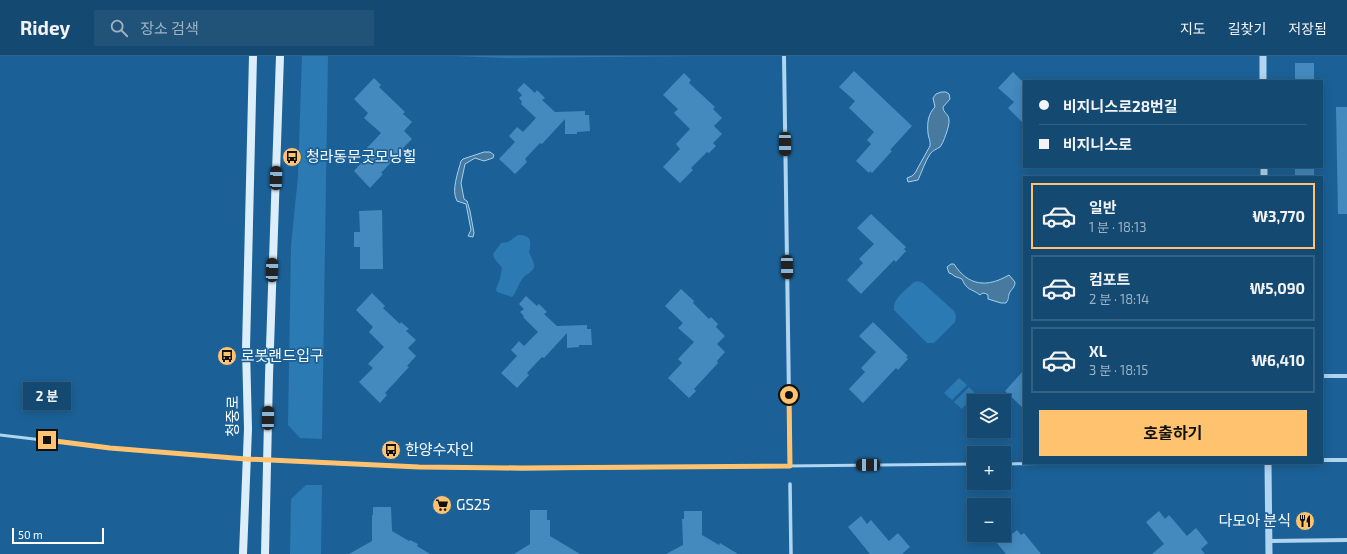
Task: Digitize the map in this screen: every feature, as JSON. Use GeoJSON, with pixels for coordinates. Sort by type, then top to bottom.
{"type":"FeatureCollection","features":[{"type":"Feature","properties":{"kind":"main road","name":"청중로"},"geometry":{"type":"LineString","coordinates":[[243,554],[248,429],[246,349],[253,56]]}},
{"type":"Feature","properties":{"kind":"main road"},"geometry":{"type":"LineString","coordinates":[[265,554],[280,56]]}},
{"type":"Feature","properties":{"kind":"street"},"geometry":{"type":"LineString","coordinates":[[784,56],[790,466]]}},
{"type":"Feature","properties":{"kind":"street"},"geometry":{"type":"LineString","coordinates":[[1262,56],[1263,80]]}},
{"type":"Feature","properties":{"kind":"street"},"geometry":{"type":"LineString","coordinates":[[1323,376],[1347,376]]}},
{"type":"Feature","properties":{"kind":"street"},"geometry":{"type":"LineString","coordinates":[[1323,460],[1347,460]]}},
{"type":"Feature","properties":{"kind":"street"},"geometry":{"type":"LineString","coordinates":[[1268,464],[1269,554]]}},
{"type":"Feature","properties":{"kind":"street"},"geometry":{"type":"LineString","coordinates":[[790,484],[791,554]]}},
{"type":"Feature","properties":{"kind":"street"},"geometry":{"type":"LineString","coordinates":[[1269,541],[1347,540]]}},
{"type":"Feature","properties":{"kind":"lane"},"geometry":{"type":"LineString","coordinates":[[0,435],[110,448],[246,459],[399,467],[507,468],[967,464]]}},
{"type":"Feature","properties":{"kind":"lane"},"geometry":{"type":"LineString","coordinates":[[1011,464],[1023,464]]}},
{"type":"Feature","properties":{"kind":"shaded area"},"geometry":{"type":"Polygon","coordinates":[[[302,56],[328,56],[322,439],[300,438],[288,425],[291,246],[298,176],[302,56]]]}},
{"type":"Feature","properties":{"kind":"shaded area"},"geometry":{"type":"Polygon","coordinates":[[[454,56],[696,56],[506,58],[454,56]]]}},
{"type":"Feature","properties":{"kind":"shaded area"},"geometry":{"type":"Polygon","coordinates":[[[946,92],[949,94],[950,99],[943,107],[949,120],[946,134],[940,147],[930,154],[918,180],[908,182],[907,178],[915,173],[930,146],[928,119],[935,107],[933,98],[936,94],[946,92]]]}},
{"type":"Feature","properties":{"kind":"shaded area"},"geometry":{"type":"Polygon","coordinates":[[[484,152],[490,152],[494,155],[493,158],[484,161],[475,158],[465,164],[461,183],[464,199],[467,201],[470,211],[474,233],[473,237],[468,236],[471,230],[466,204],[457,201],[455,197],[455,187],[461,161],[484,152]]]}},
{"type":"Feature","properties":{"kind":"shaded area"},"geometry":{"type":"Polygon","coordinates":[[[518,235],[526,236],[530,239],[529,252],[534,267],[523,278],[512,297],[497,292],[496,289],[502,268],[494,258],[493,254],[501,243],[508,242],[518,235]]]}},
{"type":"Feature","properties":{"kind":"shaded area"},"geometry":{"type":"Polygon","coordinates":[[[954,264],[965,277],[978,283],[993,282],[1009,275],[1015,282],[1007,302],[1001,303],[988,299],[988,295],[983,293],[980,295],[970,289],[966,286],[962,279],[949,273],[947,267],[954,264]]]}},
{"type":"Feature","properties":{"kind":"shaded area"},"geometry":{"type":"Polygon","coordinates":[[[918,281],[923,283],[954,311],[956,316],[955,322],[934,343],[927,343],[894,310],[895,302],[901,294],[914,282],[918,281]]]}},
{"type":"Feature","properties":{"kind":"shaded area"},"geometry":{"type":"Polygon","coordinates":[[[959,378],[967,385],[952,400],[944,393],[959,378]]]}},
{"type":"Feature","properties":{"kind":"shaded area"},"geometry":{"type":"Polygon","coordinates":[[[969,387],[976,394],[967,394],[967,404],[962,409],[954,402],[969,387]]]}},
{"type":"Feature","properties":{"kind":"shaded area"},"geometry":{"type":"Polygon","coordinates":[[[306,485],[322,485],[321,554],[290,554],[291,499],[306,485]]]}},
{"type":"Feature","properties":{"kind":"building"},"geometry":{"type":"Polygon","coordinates":[[[1295,63],[1314,63],[1314,80],[1295,80],[1295,63]]]}},
{"type":"Feature","properties":{"kind":"building"},"geometry":{"type":"Polygon","coordinates":[[[854,71],[912,126],[872,173],[870,171],[869,173],[856,161],[871,144],[867,140],[874,132],[849,108],[855,101],[839,87],[854,71]]]}},
{"type":"Feature","properties":{"kind":"building"},"geometry":{"type":"Polygon","coordinates":[[[1013,72],[1023,82],[1023,123],[1008,108],[1014,102],[998,88],[1013,72]]]}},
{"type":"Feature","properties":{"kind":"building"},"geometry":{"type":"Polygon","coordinates":[[[684,73],[691,80],[689,83],[715,107],[713,109],[722,118],[714,126],[722,134],[713,143],[716,146],[709,153],[707,152],[691,168],[693,170],[680,183],[663,167],[680,149],[676,144],[690,129],[674,113],[678,109],[663,95],[684,73]]]}},
{"type":"Feature","properties":{"kind":"building"},"geometry":{"type":"Polygon","coordinates":[[[374,78],[381,85],[379,87],[405,112],[403,114],[412,122],[404,131],[412,139],[403,148],[406,150],[399,158],[397,156],[381,173],[383,174],[370,188],[354,171],[370,153],[366,149],[381,133],[364,118],[368,113],[354,99],[374,78]]]}},
{"type":"Feature","properties":{"kind":"building"},"geometry":{"type":"Polygon","coordinates":[[[524,83],[535,93],[537,90],[545,98],[542,100],[555,112],[585,111],[585,115],[589,115],[590,131],[577,132],[577,134],[565,134],[565,119],[542,144],[540,143],[525,159],[527,162],[515,174],[499,159],[515,142],[509,136],[517,127],[523,132],[536,118],[521,104],[522,102],[519,98],[522,95],[517,90],[524,83]]]}},
{"type":"Feature","properties":{"kind":"building"},"geometry":{"type":"Polygon","coordinates":[[[1336,107],[1347,107],[1347,214],[1338,214],[1336,107]]]}},
{"type":"Feature","properties":{"kind":"building"},"geometry":{"type":"Polygon","coordinates":[[[1295,168],[1314,168],[1314,176],[1295,176],[1295,168]]]}},
{"type":"Feature","properties":{"kind":"building"},"geometry":{"type":"Polygon","coordinates":[[[382,210],[383,269],[360,269],[360,247],[354,247],[354,232],[360,232],[359,211],[382,210]]]}},
{"type":"Feature","properties":{"kind":"building"},"geometry":{"type":"Polygon","coordinates":[[[871,214],[906,247],[904,249],[906,251],[896,262],[894,260],[861,294],[847,280],[863,263],[859,259],[874,244],[857,228],[871,214]]]}},
{"type":"Feature","properties":{"kind":"building"},"geometry":{"type":"Polygon","coordinates":[[[681,289],[694,301],[693,303],[709,319],[711,317],[718,324],[716,327],[725,336],[717,344],[725,352],[717,361],[718,363],[694,389],[696,391],[689,398],[668,378],[682,363],[678,359],[694,342],[678,328],[683,323],[665,306],[681,289]]]}},
{"type":"Feature","properties":{"kind":"building"},"geometry":{"type":"Polygon","coordinates":[[[372,293],[385,306],[383,308],[400,324],[401,322],[409,329],[406,331],[416,340],[408,348],[416,356],[407,366],[409,367],[385,393],[387,395],[380,403],[359,382],[373,368],[368,364],[384,347],[369,332],[373,327],[356,310],[372,293]]]}},
{"type":"Feature","properties":{"kind":"building"},"geometry":{"type":"Polygon","coordinates":[[[526,296],[537,306],[539,304],[547,312],[544,314],[557,326],[587,325],[587,329],[591,329],[592,345],[579,345],[579,347],[567,348],[567,333],[544,358],[542,357],[527,373],[529,375],[517,388],[501,373],[517,356],[511,350],[519,341],[524,346],[538,332],[520,312],[524,309],[519,304],[526,296]]]}},
{"type":"Feature","properties":{"kind":"building"},"geometry":{"type":"Polygon","coordinates":[[[873,322],[908,356],[906,357],[908,359],[898,370],[896,368],[863,403],[849,389],[865,372],[861,368],[876,352],[859,336],[873,322]]]}},
{"type":"Feature","properties":{"kind":"building"},"geometry":{"type":"Polygon","coordinates":[[[1023,371],[1023,408],[1011,397],[1011,394],[1008,394],[1005,391],[1023,371]]]}},
{"type":"Feature","properties":{"kind":"building"},"geometry":{"type":"Polygon","coordinates":[[[373,507],[391,507],[392,531],[409,541],[410,540],[418,544],[417,546],[430,554],[349,554],[372,541],[373,507]]]}},
{"type":"Feature","properties":{"kind":"building"},"geometry":{"type":"Polygon","coordinates":[[[530,510],[547,510],[547,520],[550,520],[550,536],[580,554],[514,554],[530,544],[530,510]]]}},
{"type":"Feature","properties":{"kind":"building"},"geometry":{"type":"Polygon","coordinates":[[[684,511],[702,511],[702,535],[719,545],[720,543],[738,554],[666,554],[683,545],[682,519],[684,519],[684,511]]]}},
{"type":"Feature","properties":{"kind":"building"},"geometry":{"type":"Polygon","coordinates":[[[1159,511],[1165,519],[1169,515],[1187,536],[1196,528],[1208,543],[1201,549],[1205,554],[1152,554],[1164,544],[1146,522],[1159,511]]]}},
{"type":"Feature","properties":{"kind":"building"},"geometry":{"type":"Polygon","coordinates":[[[861,516],[867,524],[871,520],[889,541],[898,533],[910,547],[902,554],[870,554],[848,527],[861,516]]]}},
{"type":"Feature","properties":{"kind":"building"},"geometry":{"type":"Polygon","coordinates":[[[1017,530],[1021,535],[1024,533],[1041,554],[1006,554],[996,542],[1011,542],[1011,533],[1012,534],[1017,530]]]}},
{"type":"Feature","properties":{"kind":"place","name":"청라동문굿모닝힐"},"geometry":{"type":"Point","coordinates":[292,157]}},
{"type":"Feature","properties":{"kind":"place","name":"로봇랜드입구"},"geometry":{"type":"Point","coordinates":[227,356]}},
{"type":"Feature","properties":{"kind":"place","name":"한양수자인"},"geometry":{"type":"Point","coordinates":[391,450]}},
{"type":"Feature","properties":{"kind":"place","name":"GS25"},"geometry":{"type":"Point","coordinates":[442,505]}},
{"type":"Feature","properties":{"kind":"place","name":"다모아 분식"},"geometry":{"type":"Point","coordinates":[1305,521]}},
{"type":"Feature","properties":{"kind":"route"},"geometry":{"type":"LineString","coordinates":[[47,440],[110,448],[246,459],[289,460],[379,466],[521,468],[790,466],[789,395]]}}]}
